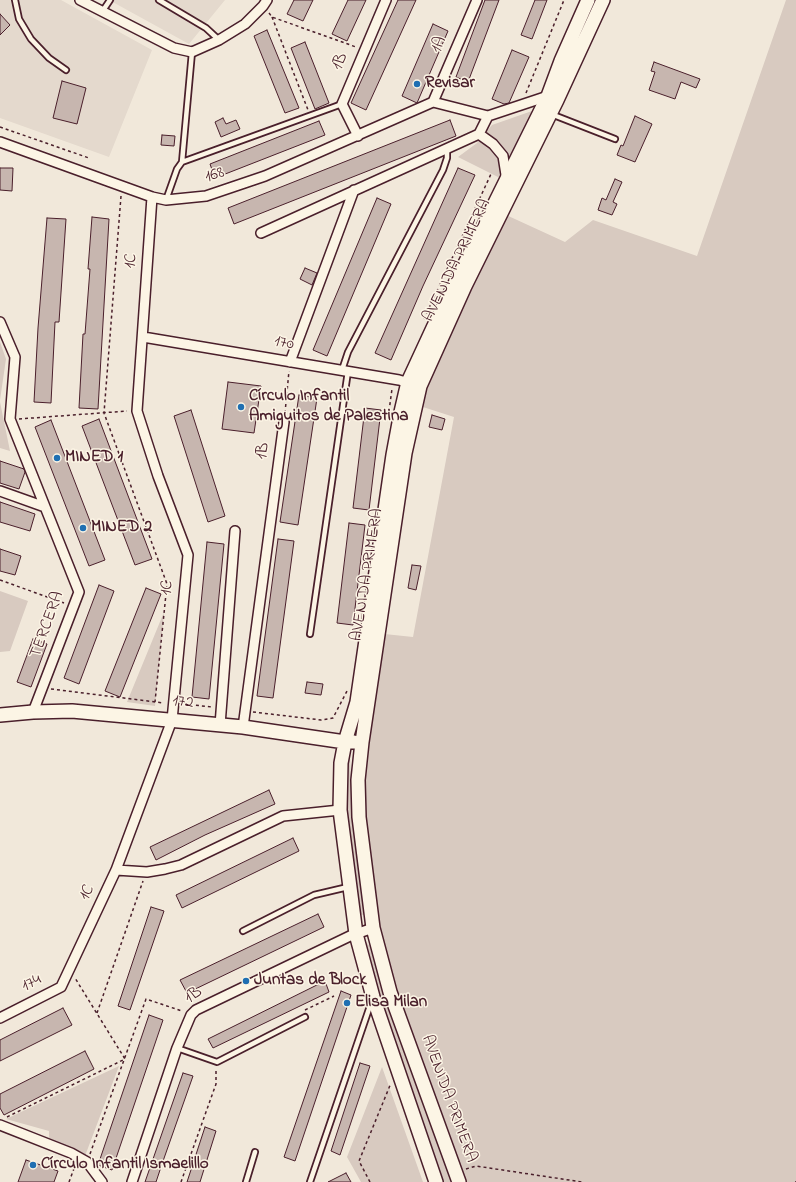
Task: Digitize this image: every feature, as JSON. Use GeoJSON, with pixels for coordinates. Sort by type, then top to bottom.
{"type":"FeatureCollection","features":[{"type":"Feature","properties":{"kind":"street"},"geometry":{"type":"LineString","coordinates":[[80,0],[174,48],[192,52],[219,40],[245,24],[265,3]]}},
{"type":"Feature","properties":{"kind":"street","name":"1B"},"geometry":{"type":"LineString","coordinates":[[342,104],[386,0]]}},
{"type":"Feature","properties":{"kind":"street","name":"1A"},"geometry":{"type":"LineString","coordinates":[[433,102],[477,0]]}},
{"type":"Feature","properties":{"kind":"street","name":"AVENIDA PRIMERA"},"geometry":{"type":"LineString","coordinates":[[553,98],[561,61],[588,0]]}},
{"type":"Feature","properties":{"kind":"street","name":"AVENIDA PRIMERA"},"geometry":{"type":"LineString","coordinates":[[436,1182],[373,997],[356,934],[340,810],[341,763],[345,742],[358,702],[393,455],[401,412],[465,286],[546,112],[603,0]]}},
{"type":"Feature","properties":{"kind":"street"},"geometry":{"type":"LineString","coordinates":[[433,102],[488,116],[522,105],[553,98]]}},
{"type":"Feature","properties":{"kind":"street","name":"168"},"geometry":{"type":"LineString","coordinates":[[0,142],[152,197],[166,200],[206,196],[265,176],[433,102]]}},
{"type":"Feature","properties":{"kind":"street"},"geometry":{"type":"LineString","coordinates":[[342,104],[358,136]]}},
{"type":"Feature","properties":{"kind":"street","name":"AVENIDA PRIMERA"},"geometry":{"type":"LineString","coordinates":[[457,1177],[390,992],[373,928],[359,817],[358,780],[362,742],[414,384],[433,328],[507,182],[546,112]]}},
{"type":"Feature","properties":{"kind":"street"},"geometry":{"type":"LineString","coordinates":[[261,233],[479,134],[488,116]]}},
{"type":"Feature","properties":{"kind":"street"},"geometry":{"type":"LineString","coordinates":[[479,134],[493,144],[503,156],[507,182]]}},
{"type":"Feature","properties":{"kind":"street"},"geometry":{"type":"LineString","coordinates":[[290,362],[354,190]]}},
{"type":"Feature","properties":{"kind":"street","name":"1C"},"geometry":{"type":"LineString","coordinates":[[70,970],[116,870],[172,720],[188,556],[158,476],[137,411],[152,197]]}},
{"type":"Feature","properties":{"kind":"street","name":"TERCERA"},"geometry":{"type":"LineString","coordinates":[[0,322],[15,357],[10,419],[79,592],[33,712]]}},
{"type":"Feature","properties":{"kind":"street","name":"170"},"geometry":{"type":"LineString","coordinates":[[143,337],[394,379],[414,384]]}},
{"type":"Feature","properties":{"kind":"street","name":"1B"},"geometry":{"type":"LineString","coordinates":[[243,727],[284,422]]}},
{"type":"Feature","properties":{"kind":"street"},"geometry":{"type":"LineString","coordinates":[[0,491],[45,507]]}},
{"type":"Feature","properties":{"kind":"street"},"geometry":{"type":"LineString","coordinates":[[220,725],[235,531]]}},
{"type":"Feature","properties":{"kind":"street","name":"172"},"geometry":{"type":"LineString","coordinates":[[0,714],[72,711],[243,727],[345,742],[362,742]]}},
{"type":"Feature","properties":{"kind":"street"},"geometry":{"type":"LineString","coordinates":[[116,870],[147,872],[165,870],[181,865],[284,816],[340,810]]}},
{"type":"Feature","properties":{"kind":"street","name":"1B"},"geometry":{"type":"LineString","coordinates":[[132,1182],[177,1048],[191,1015],[196,1010],[356,934],[373,928]]}},
{"type":"Feature","properties":{"kind":"street","name":"174"},"geometry":{"type":"LineString","coordinates":[[0,1018],[61,987],[70,970]]}},
{"type":"Feature","properties":{"kind":"street"},"geometry":{"type":"LineString","coordinates":[[0,1125],[79,1157],[87,1162],[102,1182]]}},
{"type":"Feature","properties":{"kind":"lane"},"geometry":{"type":"LineString","coordinates":[[15,0],[19,19],[31,39],[49,58],[66,70]]}},
{"type":"Feature","properties":{"kind":"lane"},"geometry":{"type":"LineString","coordinates":[[102,12],[110,0]]}},
{"type":"Feature","properties":{"kind":"lane"},"geometry":{"type":"LineString","coordinates":[[159,0],[206,28],[219,40]]}},
{"type":"Feature","properties":{"kind":"lane"},"geometry":{"type":"LineString","coordinates":[[166,200],[177,169],[182,162],[192,52]]}},
{"type":"Feature","properties":{"kind":"lane"},"geometry":{"type":"LineString","coordinates":[[182,162],[342,104]]}},
{"type":"Feature","properties":{"kind":"lane"},"geometry":{"type":"LineString","coordinates":[[546,112],[615,139]]}},
{"type":"Feature","properties":{"kind":"lane"},"geometry":{"type":"LineString","coordinates":[[310,634],[348,352],[443,170],[447,158],[447,148]]}},
{"type":"Feature","properties":{"kind":"lane"},"geometry":{"type":"LineString","coordinates":[[243,931],[314,895],[350,887]]}},
{"type":"Feature","properties":{"kind":"lane"},"geometry":{"type":"LineString","coordinates":[[310,1182],[373,997]]}},
{"type":"Feature","properties":{"kind":"lane"},"geometry":{"type":"LineString","coordinates":[[177,1048],[217,1062],[306,1017]]}},
{"type":"Feature","properties":{"kind":"lane"},"geometry":{"type":"LineString","coordinates":[[246,1182],[256,1152]]}},
{"type":"Feature","properties":{"kind":"path"},"geometry":{"type":"LineString","coordinates":[[522,105],[564,0]]}},
{"type":"Feature","properties":{"kind":"path"},"geometry":{"type":"LineString","coordinates":[[265,3],[272,17],[310,115]]}},
{"type":"Feature","properties":{"kind":"path"},"geometry":{"type":"LineString","coordinates":[[272,17],[364,50]]}},
{"type":"Feature","properties":{"kind":"path"},"geometry":{"type":"LineString","coordinates":[[0,127],[89,158]]}},
{"type":"Feature","properties":{"kind":"path"},"geometry":{"type":"LineString","coordinates":[[423,322],[491,174]]}},
{"type":"Feature","properties":{"kind":"path"},"geometry":{"type":"LineString","coordinates":[[122,186],[104,413],[167,584],[155,702]]}},
{"type":"Feature","properties":{"kind":"path","name":"1B"},"geometry":{"type":"LineString","coordinates":[[284,422],[290,362]]}},
{"type":"Feature","properties":{"kind":"path"},"geometry":{"type":"LineString","coordinates":[[388,418],[394,379]]}},
{"type":"Feature","properties":{"kind":"path"},"geometry":{"type":"LineString","coordinates":[[10,419],[137,411]]}},
{"type":"Feature","properties":{"kind":"path"},"geometry":{"type":"LineString","coordinates":[[0,580],[73,606]]}},
{"type":"Feature","properties":{"kind":"path"},"geometry":{"type":"LineString","coordinates":[[245,711],[321,720],[333,718],[347,691],[348,684]]}},
{"type":"Feature","properties":{"kind":"path"},"geometry":{"type":"LineString","coordinates":[[42,688],[155,702],[221,708]]}},
{"type":"Feature","properties":{"kind":"path"},"geometry":{"type":"LineString","coordinates":[[97,1014],[147,872]]}},
{"type":"Feature","properties":{"kind":"path"},"geometry":{"type":"LineString","coordinates":[[70,970],[125,1059]]}},
{"type":"Feature","properties":{"kind":"path"},"geometry":{"type":"LineString","coordinates":[[299,1013],[334,996]]}},
{"type":"Feature","properties":{"kind":"path"},"geometry":{"type":"LineString","coordinates":[[87,1162],[146,999],[191,1015]]}},
{"type":"Feature","properties":{"kind":"path"},"geometry":{"type":"LineString","coordinates":[[7,1117],[125,1059]]}},
{"type":"Feature","properties":{"kind":"path"},"geometry":{"type":"LineString","coordinates":[[181,1182],[216,1084],[217,1062]]}},
{"type":"Feature","properties":{"kind":"path"},"geometry":{"type":"LineString","coordinates":[[370,1182],[359,1161],[397,1068]]}},
{"type":"Feature","properties":{"kind":"path"},"geometry":{"type":"LineString","coordinates":[[69,1182],[79,1157]]}},
{"type":"Feature","properties":{"kind":"path"},"geometry":{"type":"LineString","coordinates":[[457,1177],[476,1166],[582,1182]]}},
{"type":"Feature","properties":{"kind":"shaded area"},"geometry":{"type":"Polygon","coordinates":[[[0,0],[61,0],[152,50],[109,157],[0,118],[0,0]]]}},
{"type":"Feature","properties":{"kind":"shaded area"},"geometry":{"type":"Polygon","coordinates":[[[109,0],[225,0],[189,44],[109,0]]]}},
{"type":"Feature","properties":{"kind":"shaded area"},"geometry":{"type":"Polygon","coordinates":[[[786,0],[796,0],[796,1182],[461,1182],[383,963],[371,871],[362,766],[375,633],[413,637],[454,417],[423,407],[422,383],[504,214],[565,242],[593,220],[697,256],[786,0]]]}},
{"type":"Feature","properties":{"kind":"shaded area"},"geometry":{"type":"Polygon","coordinates":[[[532,111],[500,178],[458,157],[477,143],[492,125],[532,111]]]}},
{"type":"Feature","properties":{"kind":"shaded area"},"geometry":{"type":"Polygon","coordinates":[[[0,342],[6,359],[0,400],[0,342]]]}},
{"type":"Feature","properties":{"kind":"shaded area"},"geometry":{"type":"Polygon","coordinates":[[[0,402],[10,451],[0,448],[0,402]]]}},
{"type":"Feature","properties":{"kind":"shaded area"},"geometry":{"type":"Polygon","coordinates":[[[0,591],[28,601],[10,651],[0,652],[0,591]]]}},
{"type":"Feature","properties":{"kind":"shaded area"},"geometry":{"type":"Polygon","coordinates":[[[164,612],[155,706],[127,702],[164,612]]]}},
{"type":"Feature","properties":{"kind":"shaded area"},"geometry":{"type":"Polygon","coordinates":[[[350,757],[352,808],[366,914],[363,915],[360,914],[345,801],[347,762],[350,757]]]}},
{"type":"Feature","properties":{"kind":"shaded area"},"geometry":{"type":"Polygon","coordinates":[[[366,942],[371,947],[384,998],[398,1029],[451,1182],[442,1182],[385,1019],[364,943],[366,942]]]}},
{"type":"Feature","properties":{"kind":"shaded area"},"geometry":{"type":"Polygon","coordinates":[[[119,1066],[85,1156],[49,1138],[49,1131],[6,1119],[119,1066]]]}},
{"type":"Feature","properties":{"kind":"shaded area"},"geometry":{"type":"Polygon","coordinates":[[[382,1067],[423,1182],[361,1182],[347,1157],[382,1067]]]}},
{"type":"Feature","properties":{"kind":"building"},"geometry":{"type":"Polygon","coordinates":[[[294,0],[313,0],[303,21],[287,14],[294,0]]]}},
{"type":"Feature","properties":{"kind":"building"},"geometry":{"type":"Polygon","coordinates":[[[348,0],[366,0],[347,41],[332,34],[348,0]]]}},
{"type":"Feature","properties":{"kind":"building"},"geometry":{"type":"Polygon","coordinates":[[[398,0],[416,0],[366,110],[351,103],[398,0]]]}},
{"type":"Feature","properties":{"kind":"building"},"geometry":{"type":"Polygon","coordinates":[[[485,0],[499,0],[468,82],[456,77],[485,0]]]}},
{"type":"Feature","properties":{"kind":"building"},"geometry":{"type":"Polygon","coordinates":[[[535,0],[547,0],[532,39],[521,35],[535,0]]]}},
{"type":"Feature","properties":{"kind":"building"},"geometry":{"type":"Polygon","coordinates":[[[0,14],[10,25],[0,35],[0,14]]]}},
{"type":"Feature","properties":{"kind":"building"},"geometry":{"type":"Polygon","coordinates":[[[433,24],[448,31],[417,103],[402,96],[433,24]]]}},
{"type":"Feature","properties":{"kind":"building"},"geometry":{"type":"Polygon","coordinates":[[[267,30],[299,108],[285,113],[254,36],[267,30]]]}},
{"type":"Feature","properties":{"kind":"building"},"geometry":{"type":"Polygon","coordinates":[[[305,42],[329,103],[315,109],[291,48],[305,42]]]}},
{"type":"Feature","properties":{"kind":"building"},"geometry":{"type":"Polygon","coordinates":[[[512,50],[529,57],[509,103],[504,104],[492,99],[512,50]]]}},
{"type":"Feature","properties":{"kind":"building"},"geometry":{"type":"Polygon","coordinates":[[[654,62],[700,79],[696,88],[681,82],[675,99],[649,90],[655,72],[651,71],[654,62]]]}},
{"type":"Feature","properties":{"kind":"building"},"geometry":{"type":"Polygon","coordinates":[[[62,81],[86,88],[77,124],[53,118],[62,81]]]}},
{"type":"Feature","properties":{"kind":"building"},"geometry":{"type":"Polygon","coordinates":[[[635,116],[652,124],[635,162],[617,155],[621,145],[623,146],[635,116]]]}},
{"type":"Feature","properties":{"kind":"building"},"geometry":{"type":"Polygon","coordinates":[[[223,118],[226,124],[236,120],[240,129],[221,137],[215,122],[223,118]]]}},
{"type":"Feature","properties":{"kind":"building"},"geometry":{"type":"Polygon","coordinates":[[[450,120],[456,136],[234,224],[228,208],[450,120]]]}},
{"type":"Feature","properties":{"kind":"building"},"geometry":{"type":"Polygon","coordinates":[[[319,121],[325,135],[215,178],[210,164],[319,121]]]}},
{"type":"Feature","properties":{"kind":"building"},"geometry":{"type":"Polygon","coordinates":[[[162,135],[175,136],[174,146],[161,145],[162,135]]]}},
{"type":"Feature","properties":{"kind":"building"},"geometry":{"type":"Polygon","coordinates":[[[0,168],[13,168],[12,191],[0,190],[0,168]]]}},
{"type":"Feature","properties":{"kind":"building"},"geometry":{"type":"Polygon","coordinates":[[[458,168],[475,175],[423,286],[391,360],[375,353],[458,168]]]}},
{"type":"Feature","properties":{"kind":"building"},"geometry":{"type":"Polygon","coordinates":[[[615,179],[622,182],[613,202],[617,204],[612,215],[598,210],[602,198],[606,200],[615,179]]]}},
{"type":"Feature","properties":{"kind":"building"},"geometry":{"type":"Polygon","coordinates":[[[377,198],[391,204],[327,356],[313,350],[377,198]]]}},
{"type":"Feature","properties":{"kind":"building"},"geometry":{"type":"Polygon","coordinates":[[[92,217],[109,219],[98,409],[79,408],[83,334],[85,334],[90,269],[88,269],[92,217]]]}},
{"type":"Feature","properties":{"kind":"building"},"geometry":{"type":"Polygon","coordinates":[[[47,218],[66,219],[59,322],[55,322],[51,403],[34,402],[38,328],[47,218]]]}},
{"type":"Feature","properties":{"kind":"building"},"geometry":{"type":"Polygon","coordinates":[[[305,268],[317,273],[312,285],[300,279],[305,268]]]}},
{"type":"Feature","properties":{"kind":"building","name":"Círculo Infantil Amiguitos de Palestina"},"geometry":{"type":"Polygon","coordinates":[[[228,382],[261,386],[254,433],[222,429],[228,382]]]}},
{"type":"Feature","properties":{"kind":"building"},"geometry":{"type":"Polygon","coordinates":[[[299,395],[317,398],[298,525],[280,522],[299,395]]]}},
{"type":"Feature","properties":{"kind":"building"},"geometry":{"type":"Polygon","coordinates":[[[365,408],[381,410],[369,510],[353,508],[365,408]]]}},
{"type":"Feature","properties":{"kind":"building"},"geometry":{"type":"Polygon","coordinates":[[[191,410],[225,516],[208,522],[174,416],[191,410]]]}},
{"type":"Feature","properties":{"kind":"building"},"geometry":{"type":"Polygon","coordinates":[[[432,415],[445,419],[442,430],[429,427],[432,415]]]}},
{"type":"Feature","properties":{"kind":"building"},"geometry":{"type":"Polygon","coordinates":[[[99,419],[152,559],[135,565],[82,426],[99,419]]]}},
{"type":"Feature","properties":{"kind":"building"},"geometry":{"type":"Polygon","coordinates":[[[51,420],[105,560],[89,566],[35,427],[51,420]]]}},
{"type":"Feature","properties":{"kind":"building"},"geometry":{"type":"Polygon","coordinates":[[[0,461],[24,469],[25,472],[19,489],[0,483],[0,461]]]}},
{"type":"Feature","properties":{"kind":"building"},"geometry":{"type":"Polygon","coordinates":[[[0,502],[35,514],[30,531],[0,522],[0,502]]]}},
{"type":"Feature","properties":{"kind":"building"},"geometry":{"type":"Polygon","coordinates":[[[349,523],[365,525],[353,625],[337,623],[349,523]]]}},
{"type":"Feature","properties":{"kind":"building"},"geometry":{"type":"Polygon","coordinates":[[[278,539],[294,541],[273,698],[257,696],[278,539]]]}},
{"type":"Feature","properties":{"kind":"building"},"geometry":{"type":"Polygon","coordinates":[[[207,542],[224,544],[209,699],[192,697],[207,542]]]}},
{"type":"Feature","properties":{"kind":"building"},"geometry":{"type":"Polygon","coordinates":[[[0,549],[21,556],[15,575],[0,571],[0,549]]]}},
{"type":"Feature","properties":{"kind":"building"},"geometry":{"type":"Polygon","coordinates":[[[412,565],[421,566],[416,590],[408,588],[412,565]]]}},
{"type":"Feature","properties":{"kind":"building"},"geometry":{"type":"Polygon","coordinates":[[[99,585],[114,591],[79,684],[64,678],[99,585]]]}},
{"type":"Feature","properties":{"kind":"building"},"geometry":{"type":"Polygon","coordinates":[[[146,588],[161,594],[120,697],[105,691],[146,588]]]}},
{"type":"Feature","properties":{"kind":"building"},"geometry":{"type":"Polygon","coordinates":[[[33,639],[47,644],[31,687],[17,682],[33,639]]]}},
{"type":"Feature","properties":{"kind":"building"},"geometry":{"type":"Polygon","coordinates":[[[307,682],[323,684],[321,695],[305,693],[307,682]]]}},
{"type":"Feature","properties":{"kind":"building"},"geometry":{"type":"Polygon","coordinates":[[[269,790],[275,804],[205,835],[156,860],[150,847],[269,790]]]}},
{"type":"Feature","properties":{"kind":"building"},"geometry":{"type":"Polygon","coordinates":[[[293,838],[299,851],[182,908],[176,895],[293,838]]]}},
{"type":"Feature","properties":{"kind":"building"},"geometry":{"type":"Polygon","coordinates":[[[151,907],[164,911],[130,1010],[118,1006],[151,907]]]}},
{"type":"Feature","properties":{"kind":"building"},"geometry":{"type":"Polygon","coordinates":[[[318,914],[324,927],[187,993],[180,980],[318,914]]]}},
{"type":"Feature","properties":{"kind":"building"},"geometry":{"type":"Polygon","coordinates":[[[325,981],[329,992],[213,1048],[208,1039],[325,981]]]}},
{"type":"Feature","properties":{"kind":"building"},"geometry":{"type":"Polygon","coordinates":[[[341,991],[351,995],[295,1161],[284,1157],[341,991]]]}},
{"type":"Feature","properties":{"kind":"building"},"geometry":{"type":"Polygon","coordinates":[[[63,1008],[72,1025],[0,1061],[0,1040],[63,1008]]]}},
{"type":"Feature","properties":{"kind":"building"},"geometry":{"type":"Polygon","coordinates":[[[149,1015],[163,1020],[112,1170],[98,1165],[149,1015]]]}},
{"type":"Feature","properties":{"kind":"building"},"geometry":{"type":"Polygon","coordinates":[[[85,1051],[94,1069],[4,1115],[0,1108],[0,1094],[85,1051]]]}},
{"type":"Feature","properties":{"kind":"building"},"geometry":{"type":"Polygon","coordinates":[[[360,1063],[370,1066],[340,1155],[331,1151],[360,1063]]]}},
{"type":"Feature","properties":{"kind":"building"},"geometry":{"type":"Polygon","coordinates":[[[183,1073],[193,1076],[156,1182],[145,1182],[183,1073]]]}},
{"type":"Feature","properties":{"kind":"building"},"geometry":{"type":"Polygon","coordinates":[[[205,1127],[216,1131],[200,1182],[187,1182],[205,1127]]]}},
{"type":"Feature","properties":{"kind":"building","name":"Círculo Infantil Ismaelillo"},"geometry":{"type":"Polygon","coordinates":[[[26,1160],[58,1171],[54,1182],[18,1182],[26,1160]]]}},
{"type":"Feature","properties":{"kind":"building"},"geometry":{"type":"Polygon","coordinates":[[[346,1173],[351,1182],[328,1182],[346,1173]]]}},
{"type":"Feature","properties":{"kind":"place","name":"Revisar"},"geometry":{"type":"Point","coordinates":[417,84]}},
{"type":"Feature","properties":{"kind":"place","name":"Círculo Infantil Amiguitos de Palestina"},"geometry":{"type":"Point","coordinates":[241,407]}},
{"type":"Feature","properties":{"kind":"place","name":"MINED 1"},"geometry":{"type":"Point","coordinates":[57,458]}},
{"type":"Feature","properties":{"kind":"place","name":"MINED 2"},"geometry":{"type":"Point","coordinates":[83,528]}},
{"type":"Feature","properties":{"kind":"place","name":"Juntas de Block"},"geometry":{"type":"Point","coordinates":[246,981]}},
{"type":"Feature","properties":{"kind":"place","name":"Elisa Milan"},"geometry":{"type":"Point","coordinates":[347,1003]}},
{"type":"Feature","properties":{"kind":"place","name":"Círculo Infantil Ismaelillo"},"geometry":{"type":"Point","coordinates":[33,1165]}}]}
